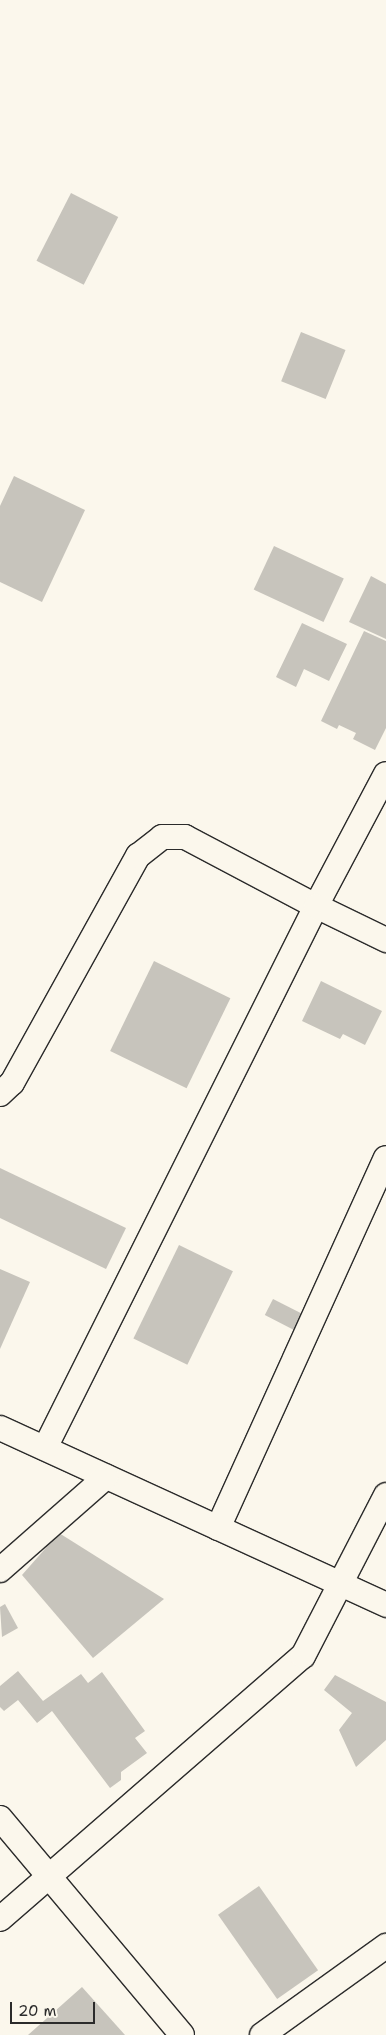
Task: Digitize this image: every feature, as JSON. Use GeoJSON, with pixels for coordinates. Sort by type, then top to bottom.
{"type":"FeatureCollection","features":[{"type":"Feature","properties":{"kind":"street"},"geometry":{"type":"LineString","coordinates":[[45,1448],[316,906],[386,774]]}},
{"type":"Feature","properties":{"kind":"street"},"geometry":{"type":"LineString","coordinates":[[0,1094],[12,1082],[138,856],[162,837],[185,837],[316,906],[386,940]]}},
{"type":"Feature","properties":{"kind":"street"},"geometry":{"type":"LineString","coordinates":[[218,1528],[386,1158]]}},
{"type":"Feature","properties":{"kind":"street"},"geometry":{"type":"LineString","coordinates":[[0,1428],[386,1605]]}},
{"type":"Feature","properties":{"kind":"street"},"geometry":{"type":"LineString","coordinates":[[0,1570],[106,1477]]}},
{"type":"Feature","properties":{"kind":"street"},"geometry":{"type":"LineString","coordinates":[[0,1919],[50,1878],[303,1656],[342,1584],[386,1495]]}},
{"type":"Feature","properties":{"kind":"street"},"geometry":{"type":"LineString","coordinates":[[0,1818],[182,2035]]}},
{"type":"Feature","properties":{"kind":"street"},"geometry":{"type":"LineString","coordinates":[[262,2035],[386,1946]]}},
{"type":"Feature","properties":{"kind":"building"},"geometry":{"type":"Polygon","coordinates":[[[71,193],[118,217],[84,285],[36,261],[71,193]]]}},
{"type":"Feature","properties":{"kind":"building"},"geometry":{"type":"Polygon","coordinates":[[[301,332],[346,350],[326,399],[281,381],[301,332]]]}},
{"type":"Feature","properties":{"kind":"building"},"geometry":{"type":"Polygon","coordinates":[[[14,476],[85,510],[42,602],[0,582],[0,506],[14,476]]]}},
{"type":"Feature","properties":{"kind":"building"},"geometry":{"type":"Polygon","coordinates":[[[274,546],[344,579],[324,622],[254,590],[274,546]]]}},
{"type":"Feature","properties":{"kind":"building"},"geometry":{"type":"Polygon","coordinates":[[[371,576],[386,584],[386,639],[349,622],[371,576]]]}},
{"type":"Feature","properties":{"kind":"building"},"geometry":{"type":"Polygon","coordinates":[[[302,623],[347,644],[329,681],[304,669],[296,687],[276,677],[302,623]]]}},
{"type":"Feature","properties":{"kind":"building"},"geometry":{"type":"Polygon","coordinates":[[[364,631],[386,641],[386,728],[375,750],[353,739],[356,733],[339,725],[337,729],[321,721],[364,631]]]}},
{"type":"Feature","properties":{"kind":"building"},"geometry":{"type":"Polygon","coordinates":[[[154,961],[230,998],[187,1088],[110,1051],[154,961]]]}},
{"type":"Feature","properties":{"kind":"building"},"geometry":{"type":"Polygon","coordinates":[[[321,981],[382,1011],[365,1045],[343,1034],[340,1039],[302,1021],[321,981]]]}},
{"type":"Feature","properties":{"kind":"building"},"geometry":{"type":"Polygon","coordinates":[[[0,1168],[126,1228],[106,1269],[0,1218],[0,1168]]]}},
{"type":"Feature","properties":{"kind":"building"},"geometry":{"type":"Polygon","coordinates":[[[179,1245],[233,1271],[187,1365],[133,1338],[179,1245]]]}},
{"type":"Feature","properties":{"kind":"building"},"geometry":{"type":"Polygon","coordinates":[[[0,1269],[30,1282],[0,1349],[0,1269]]]}},
{"type":"Feature","properties":{"kind":"building"},"geometry":{"type":"Polygon","coordinates":[[[273,1299],[305,1315],[297,1331],[265,1315],[273,1299]]]}},
{"type":"Feature","properties":{"kind":"building"},"geometry":{"type":"Polygon","coordinates":[[[59,1533],[164,1599],[93,1658],[22,1575],[59,1533]]]}},
{"type":"Feature","properties":{"kind":"building"},"geometry":{"type":"Polygon","coordinates":[[[5,1604],[18,1628],[2,1637],[0,1607],[5,1604]]]}},
{"type":"Feature","properties":{"kind":"building"},"geometry":{"type":"Polygon","coordinates":[[[18,1671],[43,1701],[81,1674],[88,1683],[102,1672],[145,1731],[135,1738],[147,1753],[121,1772],[121,1780],[110,1788],[52,1711],[37,1723],[18,1700],[4,1711],[0,1707],[0,1686],[18,1671]]]}},
{"type":"Feature","properties":{"kind":"building"},"geometry":{"type":"Polygon","coordinates":[[[335,1675],[386,1702],[386,1740],[356,1767],[339,1730],[352,1713],[324,1690],[335,1675]]]}},
{"type":"Feature","properties":{"kind":"building"},"geometry":{"type":"Polygon","coordinates":[[[259,1886],[318,1970],[277,1999],[218,1915],[259,1886]]]}},
{"type":"Feature","properties":{"kind":"building"},"geometry":{"type":"Polygon","coordinates":[[[82,1987],[125,2035],[28,2035],[82,1987]]]}}]}
